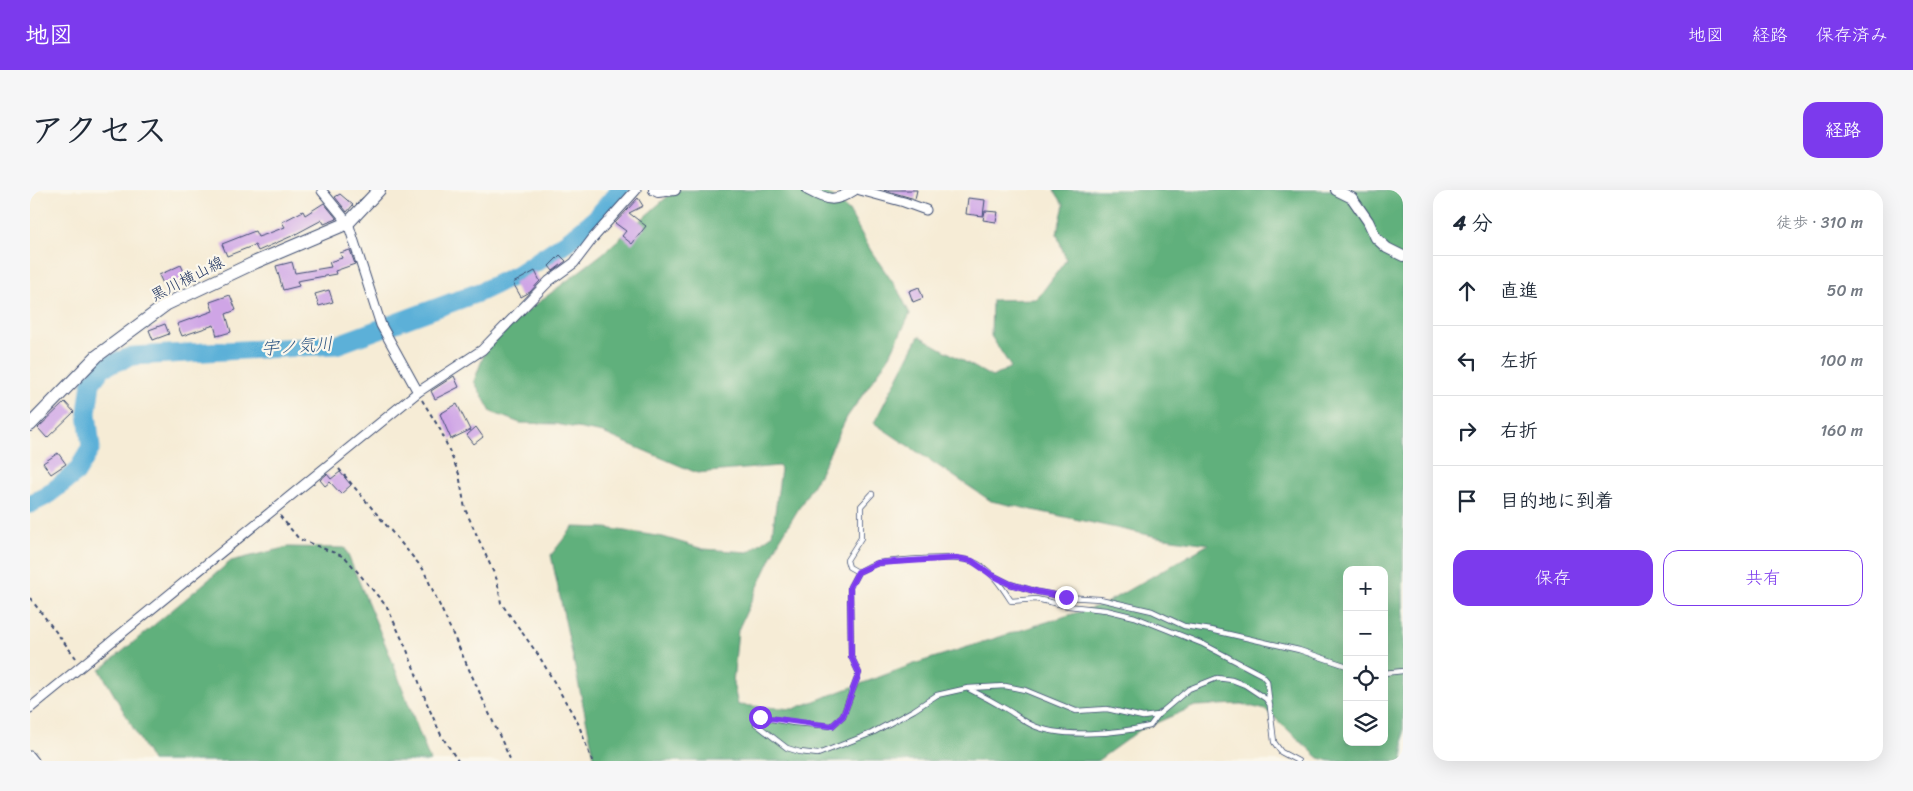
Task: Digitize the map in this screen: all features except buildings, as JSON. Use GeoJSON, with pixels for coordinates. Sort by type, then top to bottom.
{"type":"FeatureCollection","features":[{"type":"Feature","properties":{"kind":"main road","name":"黒川横山線"},"geometry":{"type":"LineString","coordinates":[[30,425],[97,356],[166,304],[249,265],[348,223],[379,190]]}},
{"type":"Feature","properties":{"kind":"street"},"geometry":{"type":"LineString","coordinates":[[322,190],[348,223],[382,328],[418,392]]}},
{"type":"Feature","properties":{"kind":"street"},"geometry":{"type":"LineString","coordinates":[[30,708],[418,392],[482,350],[550,281],[574,264],[593,238],[636,190]]}},
{"type":"Feature","properties":{"kind":"street"},"geometry":{"type":"LineString","coordinates":[[654,190],[658,192],[675,190]]}},
{"type":"Feature","properties":{"kind":"street"},"geometry":{"type":"LineString","coordinates":[[808,190],[836,200],[854,190]]}},
{"type":"Feature","properties":{"kind":"street"},"geometry":{"type":"LineString","coordinates":[[860,190],[926,210]]}},
{"type":"Feature","properties":{"kind":"street"},"geometry":{"type":"LineString","coordinates":[[1336,190],[1352,198],[1368,220],[1376,238],[1387,248],[1403,256]]}},
{"type":"Feature","properties":{"kind":"street"},"geometry":{"type":"LineString","coordinates":[[30,756],[34,761]]}},
{"type":"Feature","properties":{"kind":"lane"},"geometry":{"type":"LineString","coordinates":[[858,572],[849,567],[847,560],[861,538],[861,506],[872,494]]}},
{"type":"Feature","properties":{"kind":"lane"},"geometry":{"type":"LineString","coordinates":[[1158,715],[1143,717],[1107,709],[1076,711],[1025,690],[1005,686],[968,688],[937,695],[914,710],[872,732],[818,754],[787,748],[756,724],[760,717],[777,718],[794,723],[832,726],[843,716],[859,673],[851,656],[850,587],[858,572],[878,563],[957,558],[972,561],[992,575],[1010,584],[1038,592],[1066,597],[1100,599],[1144,609],[1165,616],[1184,626],[1211,630],[1299,650],[1343,665]]}},
{"type":"Feature","properties":{"kind":"lane"},"geometry":{"type":"LineString","coordinates":[[992,575],[1011,601],[1036,599],[1068,606],[1106,610],[1135,617],[1203,644],[1262,675],[1267,681],[1274,742],[1281,752],[1298,761]]}},
{"type":"Feature","properties":{"kind":"lane"},"geometry":{"type":"LineString","coordinates":[[1388,673],[1403,671]]}},
{"type":"Feature","properties":{"kind":"lane"},"geometry":{"type":"LineString","coordinates":[[968,688],[1032,725],[1050,732],[1081,734],[1132,730],[1150,726],[1158,715],[1188,689],[1217,678],[1232,680],[1245,685],[1266,699],[1270,705]]}},
{"type":"Feature","properties":{"kind":"path"},"geometry":{"type":"LineString","coordinates":[[418,392],[441,431],[456,467],[465,509],[497,580],[501,603],[539,656],[578,723],[592,761]]}},
{"type":"Feature","properties":{"kind":"path"},"geometry":{"type":"LineString","coordinates":[[332,461],[423,568],[511,761]]}},
{"type":"Feature","properties":{"kind":"path"},"geometry":{"type":"LineString","coordinates":[[274,509],[299,539],[345,558],[387,607],[407,650],[428,706],[442,735],[458,761]]}},
{"type":"Feature","properties":{"kind":"path"},"geometry":{"type":"LineString","coordinates":[[30,598],[82,665]]}},
{"type":"Feature","properties":{"kind":"green space"},"geometry":{"type":"Polygon","coordinates":[[[675,190],[824,190],[849,211],[871,251],[898,290],[910,314],[888,359],[847,417],[819,475],[779,541],[738,630],[733,683],[738,705],[793,709],[917,663],[1104,604],[1209,544],[1158,537],[991,501],[874,423],[919,336],[992,377],[1011,367],[991,336],[992,300],[1037,299],[1066,260],[1057,234],[1064,205],[1054,190],[1403,190],[1403,761],[1331,761],[1319,758],[1266,710],[1241,704],[1195,706],[1140,730],[1097,761],[595,761],[551,555],[573,527],[606,528],[663,537],[703,549],[748,552],[772,535],[781,469],[779,466],[697,473],[603,433],[556,424],[520,423],[491,412],[474,381],[487,347],[526,312],[602,254],[675,190]]]}},
{"type":"Feature","properties":{"kind":"green space"},"geometry":{"type":"Polygon","coordinates":[[[288,547],[345,548],[391,658],[430,761],[152,761],[100,670],[231,561],[288,547]]]}},
{"type":"Feature","properties":{"kind":"waterway","name":"宇ノ気川"},"geometry":{"type":"LineString","coordinates":[[30,504],[46,496],[76,473],[91,448],[87,413],[91,383],[103,367],[133,356],[336,345],[480,292],[518,274],[568,241],[596,218],[620,190]]}},
{"type":"Feature","properties":{"kind":"route"},"geometry":{"type":"LineString","coordinates":[[760,717],[777,718],[794,723],[832,726],[843,716],[859,673],[851,656],[850,587],[858,572],[878,563],[957,558],[972,561],[992,575],[1010,584],[1066,597]]}}]}
